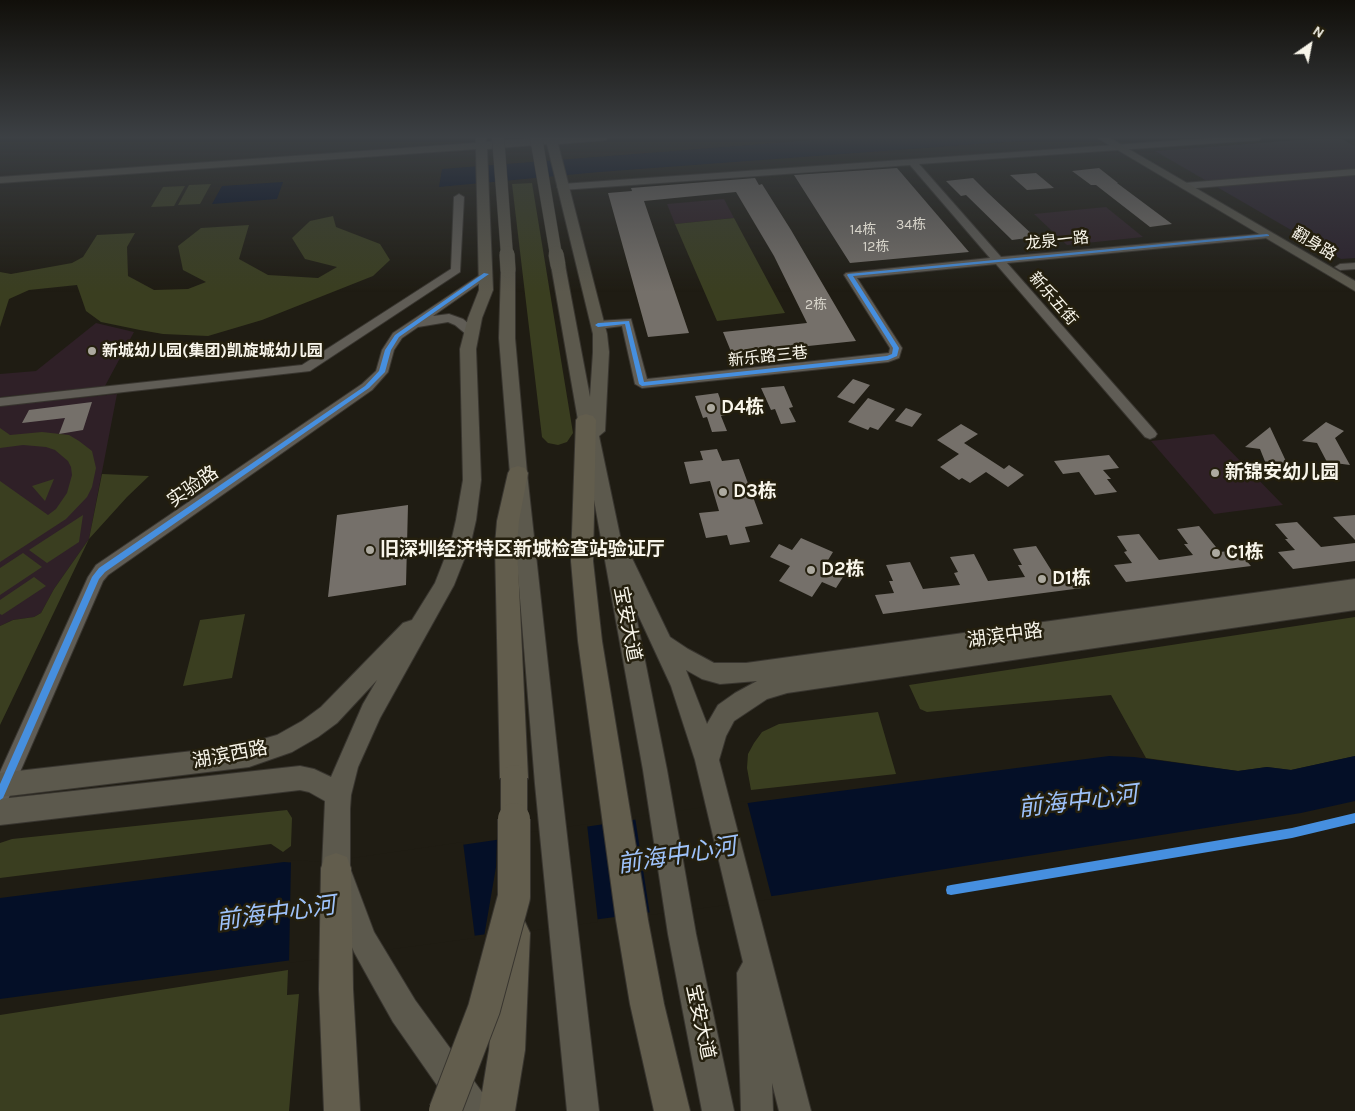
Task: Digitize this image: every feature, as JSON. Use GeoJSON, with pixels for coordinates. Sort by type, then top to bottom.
{"type":"FeatureCollection","features":[{"type":"Feature","properties":{"kind":"highway"},"geometry":{"type":"LineString","coordinates":[[586,420],[582,561],[590,641],[632,920],[647,1004],[672,1105]]}},
{"type":"Feature","properties":{"kind":"highway"},"geometry":{"type":"LineString","coordinates":[[497,1111],[508,1030],[513,971],[514,778],[506,545],[508,521],[518,472]]}},
{"type":"Feature","properties":{"kind":"highway"},"geometry":{"type":"LineString","coordinates":[[336,868],[336,989],[342,1111]]}},
{"type":"Feature","properties":{"kind":"highway"},"geometry":{"type":"LineString","coordinates":[[445,1111],[484,1009],[514,897]]}},
{"type":"Feature","properties":{"kind":"main road"},"geometry":{"type":"LineString","coordinates":[[475,1111],[404,1011],[385,980],[364,942],[336,868],[337,802],[358,738],[450,571],[461,542],[472,480],[468,358],[471,332],[486,290],[483,189]]}},
{"type":"Feature","properties":{"kind":"main road"},"geometry":{"type":"LineString","coordinates":[[502,189],[508,270],[507,338],[518,472],[548,784],[583,1111]]}},
{"type":"Feature","properties":{"kind":"main road","name":"宝安大道"},"geometry":{"type":"LineString","coordinates":[[545,189],[586,420],[594,450],[655,770],[682,934],[718,1111]]}},
{"type":"Feature","properties":{"kind":"main road"},"geometry":{"type":"LineString","coordinates":[[567,189],[598,325],[602,352],[594,450]]}},
{"type":"Feature","properties":{"kind":"main road","name":"翻身路"},"geometry":{"type":"LineString","coordinates":[[1189,189],[1355,287]]}},
{"type":"Feature","properties":{"kind":"main road","name":"翻身路"},"geometry":{"type":"LineString","coordinates":[[1205,189],[1355,276]]}},
{"type":"Feature","properties":{"kind":"main road"},"geometry":{"type":"LineString","coordinates":[[486,290],[507,338]]}},
{"type":"Feature","properties":{"kind":"main road"},"geometry":{"type":"LineString","coordinates":[[609,530],[682,686],[707,761],[748,931],[766,993],[795,1111]]}},
{"type":"Feature","properties":{"kind":"main road","name":"湖滨中路"},"geometry":{"type":"LineString","coordinates":[[707,761],[712,738],[726,713],[743,700],[761,690],[823,670],[1355,587]]}},
{"type":"Feature","properties":{"kind":"main road","name":"湖滨西路"},"geometry":{"type":"LineString","coordinates":[[2,788],[249,756],[283,744],[310,729],[329,715],[352,693],[433,602]]}},
{"type":"Feature","properties":{"kind":"main road","name":"湖滨中路"},"geometry":{"type":"LineString","coordinates":[[662,642],[694,664],[720,674],[823,670],[1355,602]]}},
{"type":"Feature","properties":{"kind":"main road"},"geometry":{"type":"LineString","coordinates":[[170,792],[182,787],[189,778],[188,767],[181,764]]}},
{"type":"Feature","properties":{"kind":"main road","name":"湖滨西路"},"geometry":{"type":"LineString","coordinates":[[0,812],[300,778],[314,782],[337,802]]}},
{"type":"Feature","properties":{"kind":"main road"},"geometry":{"type":"LineString","coordinates":[[748,931],[757,1111]]}},
{"type":"Feature","properties":{"kind":"street","name":"新乐五街"},"geometry":{"type":"LineString","coordinates":[[936,189],[1150,434]]}},
{"type":"Feature","properties":{"kind":"street"},"geometry":{"type":"LineString","coordinates":[[0,402],[305,368],[456,270],[459,197]]}},
{"type":"Feature","properties":{"kind":"street","name":"龙泉一路"},"geometry":{"type":"LineString","coordinates":[[850,275],[1267,234]]}},
{"type":"Feature","properties":{"kind":"street"},"geometry":{"type":"LineString","coordinates":[[1340,267],[1355,266]]}},
{"type":"Feature","properties":{"kind":"street","name":"实验路"},"geometry":{"type":"LineString","coordinates":[[2,788],[96,577],[111,564],[367,387],[382,372],[388,350],[397,336],[486,274]]}},
{"type":"Feature","properties":{"kind":"street","name":"新乐路三巷"},"geometry":{"type":"LineString","coordinates":[[598,325],[627,322],[642,384],[892,357],[897,353],[896,348],[850,275]]}},
{"type":"Feature","properties":{"kind":"street","name":"实验路"},"geometry":{"type":"LineString","coordinates":[[91,589],[380,387],[392,373],[402,342],[421,324],[432,320],[449,318],[459,322],[471,332]]}},
{"type":"Feature","properties":{"kind":"shaded area"},"geometry":{"type":"Polygon","coordinates":[[[1220,189],[1355,189],[1355,258],[1341,259],[1220,189]]]}},
{"type":"Feature","properties":{"kind":"shaded area"},"geometry":{"type":"Polygon","coordinates":[[[724,199],[734,218],[675,224],[667,204],[724,199]]]}},
{"type":"Feature","properties":{"kind":"shaded area"},"geometry":{"type":"Polygon","coordinates":[[[1106,207],[1143,237],[1067,245],[1034,214],[1106,207]]]}},
{"type":"Feature","properties":{"kind":"shaded area","name":"新城幼儿园(集团)凯旋城幼儿园"},"geometry":{"type":"Polygon","coordinates":[[[96,323],[134,332],[105,386],[0,397],[0,374],[36,371],[96,323]]]}},
{"type":"Feature","properties":{"kind":"shaded area"},"geometry":{"type":"Polygon","coordinates":[[[117,394],[89,539],[54,589],[41,613],[34,617],[13,620],[0,626],[0,406],[117,394]]]}},
{"type":"Feature","properties":{"kind":"shaded area","name":"新锦安幼儿园"},"geometry":{"type":"Polygon","coordinates":[[[1214,434],[1283,505],[1214,514],[1151,441],[1214,434]]]}},
{"type":"Feature","properties":{"kind":"green space"},"geometry":{"type":"Polygon","coordinates":[[[162,189],[183,189],[174,206],[151,207],[162,189]]]}},
{"type":"Feature","properties":{"kind":"green space"},"geometry":{"type":"Polygon","coordinates":[[[187,189],[208,189],[200,204],[178,205],[187,189]]]}},
{"type":"Feature","properties":{"kind":"green space"},"geometry":{"type":"Polygon","coordinates":[[[513,189],[533,189],[573,433],[567,442],[558,445],[548,443],[542,437],[513,189]]]}},
{"type":"Feature","properties":{"kind":"green space"},"geometry":{"type":"Polygon","coordinates":[[[333,216],[336,227],[380,244],[390,260],[373,276],[262,320],[208,336],[163,334],[140,330],[101,322],[86,311],[77,285],[29,290],[9,299],[0,327],[0,272],[11,274],[72,263],[83,257],[97,235],[135,233],[127,247],[128,276],[154,290],[188,289],[206,282],[183,270],[178,246],[201,228],[249,225],[239,259],[268,275],[318,278],[337,267],[305,259],[292,238],[310,221],[333,216]]]}},
{"type":"Feature","properties":{"kind":"green space"},"geometry":{"type":"Polygon","coordinates":[[[734,218],[785,313],[717,321],[675,224],[734,218]]]}},
{"type":"Feature","properties":{"kind":"green space"},"geometry":{"type":"Polygon","coordinates":[[[0,428],[10,435],[42,432],[69,435],[92,451],[96,468],[92,487],[87,497],[66,519],[0,562],[0,481],[48,515],[56,509],[67,493],[72,475],[68,461],[55,450],[46,447],[23,445],[0,448],[0,428]]]}},
{"type":"Feature","properties":{"kind":"green space"},"geometry":{"type":"Polygon","coordinates":[[[102,474],[149,476],[127,497],[89,539],[102,474]]]}},
{"type":"Feature","properties":{"kind":"green space"},"geometry":{"type":"Polygon","coordinates":[[[54,479],[45,501],[32,486],[54,479]]]}},
{"type":"Feature","properties":{"kind":"green space"},"geometry":{"type":"Polygon","coordinates":[[[83,515],[79,542],[47,563],[29,550],[83,515]]]}},
{"type":"Feature","properties":{"kind":"green space"},"geometry":{"type":"Polygon","coordinates":[[[89,539],[0,725],[0,626],[13,620],[34,617],[41,613],[54,589],[89,539]]]}},
{"type":"Feature","properties":{"kind":"green space"},"geometry":{"type":"Polygon","coordinates":[[[23,553],[42,567],[0,595],[0,568],[23,553]]]}},
{"type":"Feature","properties":{"kind":"green space"},"geometry":{"type":"Polygon","coordinates":[[[34,577],[46,586],[2,615],[0,614],[0,600],[34,577]]]}},
{"type":"Feature","properties":{"kind":"green space"},"geometry":{"type":"Polygon","coordinates":[[[245,614],[232,678],[183,686],[200,620],[245,614]]]}},
{"type":"Feature","properties":{"kind":"green space"},"geometry":{"type":"Polygon","coordinates":[[[1355,617],[1355,756],[1291,770],[1267,767],[1238,771],[1146,758],[1111,695],[927,712],[920,709],[909,685],[1355,617]]]}},
{"type":"Feature","properties":{"kind":"green space"},"geometry":{"type":"Polygon","coordinates":[[[878,712],[896,774],[751,790],[747,768],[748,754],[762,732],[779,724],[878,712]]]}},
{"type":"Feature","properties":{"kind":"green space"},"geometry":{"type":"Polygon","coordinates":[[[287,810],[292,818],[291,846],[283,852],[271,844],[0,878],[0,843],[12,839],[287,810]]]}},
{"type":"Feature","properties":{"kind":"green space"},"geometry":{"type":"Polygon","coordinates":[[[288,970],[287,995],[299,994],[289,1111],[0,1111],[0,1015],[288,970]]]}},
{"type":"Feature","properties":{"kind":"water"},"geometry":{"type":"Polygon","coordinates":[[[220,189],[281,189],[277,199],[212,204],[220,189]]]}},
{"type":"Feature","properties":{"kind":"water","name":"前海中心河"},"geometry":{"type":"Polygon","coordinates":[[[1109,756],[1134,757],[1238,771],[1267,767],[1291,770],[1355,756],[1355,801],[1301,813],[780,895],[0,999],[0,898],[284,862],[325,865],[755,802],[1109,756]]]}},
{"type":"Feature","properties":{"kind":"pier"},"geometry":{"type":"Polygon","coordinates":[[[747,801],[772,899],[650,915],[635,817],[747,801]]]}},
{"type":"Feature","properties":{"kind":"pier"},"geometry":{"type":"Polygon","coordinates":[[[587,824],[598,922],[484,937],[496,867],[497,837],[587,824]]]}},
{"type":"Feature","properties":{"kind":"pier"},"geometry":{"type":"Polygon","coordinates":[[[463,842],[475,938],[289,963],[291,860],[325,862],[463,842]]]}},
{"type":"Feature","properties":{"kind":"building"},"geometry":{"type":"Polygon","coordinates":[[[631,189],[765,189],[856,341],[732,354],[723,332],[807,323],[774,256],[736,192],[644,201],[689,333],[648,337],[608,193],[632,191],[631,189]]]}},
{"type":"Feature","properties":{"kind":"building"},"geometry":{"type":"Polygon","coordinates":[[[803,189],[915,189],[969,252],[850,263],[803,189]]]}},
{"type":"Feature","properties":{"kind":"building"},"geometry":{"type":"Polygon","coordinates":[[[954,189],[984,189],[1035,237],[1012,240],[966,195],[961,196],[954,189]]]}},
{"type":"Feature","properties":{"kind":"building"},"geometry":{"type":"Polygon","coordinates":[[[1101,189],[1125,189],[1172,224],[1150,227],[1101,189]]]}},
{"type":"Feature","properties":{"kind":"building"},"geometry":{"type":"Polygon","coordinates":[[[853,379],[870,385],[854,404],[837,397],[853,379]]]}},
{"type":"Feature","properties":{"kind":"building"},"geometry":{"type":"Polygon","coordinates":[[[784,386],[793,407],[789,408],[796,422],[781,424],[775,409],[771,410],[761,388],[784,386]]]}},
{"type":"Feature","properties":{"kind":"building"},"geometry":{"type":"Polygon","coordinates":[[[718,393],[726,415],[721,416],[727,431],[712,432],[707,417],[703,418],[695,396],[718,393]]]}},
{"type":"Feature","properties":{"kind":"building"},"geometry":{"type":"Polygon","coordinates":[[[868,398],[895,409],[878,430],[870,427],[868,430],[848,422],[868,398]]]}},
{"type":"Feature","properties":{"kind":"building"},"geometry":{"type":"Polygon","coordinates":[[[92,402],[83,430],[59,434],[65,418],[22,423],[29,410],[92,402]]]}},
{"type":"Feature","properties":{"kind":"building"},"geometry":{"type":"Polygon","coordinates":[[[906,408],[922,414],[912,427],[895,421],[906,408]]]}},
{"type":"Feature","properties":{"kind":"building"},"geometry":{"type":"Polygon","coordinates":[[[1326,422],[1344,431],[1335,438],[1350,465],[1327,462],[1317,443],[1302,441],[1326,422]]]}},
{"type":"Feature","properties":{"kind":"building"},"geometry":{"type":"Polygon","coordinates":[[[961,424],[978,434],[964,443],[1004,469],[1009,465],[1024,475],[1008,487],[986,472],[970,483],[962,478],[959,480],[940,467],[959,454],[937,440],[961,424]]]}},
{"type":"Feature","properties":{"kind":"building"},"geometry":{"type":"Polygon","coordinates":[[[1270,427],[1291,472],[1268,469],[1260,449],[1245,447],[1270,427]]]}},
{"type":"Feature","properties":{"kind":"building","name":"D3栋"},"geometry":{"type":"Polygon","coordinates":[[[717,449],[722,461],[739,459],[763,524],[745,527],[750,542],[730,545],[727,535],[706,538],[699,513],[719,511],[710,481],[690,484],[684,462],[703,460],[700,451],[717,449]]]}},
{"type":"Feature","properties":{"kind":"building"},"geometry":{"type":"Polygon","coordinates":[[[1109,455],[1119,468],[1103,470],[1111,479],[1107,479],[1117,492],[1095,495],[1079,472],[1063,474],[1054,461],[1109,455]]]}},
{"type":"Feature","properties":{"kind":"building","name":"旧深圳经济特区新城检查站验证厅"},"geometry":{"type":"Polygon","coordinates":[[[408,505],[406,585],[328,597],[337,515],[408,505]]]}},
{"type":"Feature","properties":{"kind":"building"},"geometry":{"type":"Polygon","coordinates":[[[1355,515],[1355,540],[1333,517],[1355,515]]]}},
{"type":"Feature","properties":{"kind":"building"},"geometry":{"type":"Polygon","coordinates":[[[1297,522],[1321,547],[1355,543],[1355,561],[1293,569],[1278,552],[1295,550],[1275,524],[1297,522]]]}},
{"type":"Feature","properties":{"kind":"building","name":"C1栋"},"geometry":{"type":"Polygon","coordinates":[[[1199,526],[1220,552],[1237,550],[1251,566],[1126,582],[1114,565],[1132,563],[1124,552],[1127,551],[1117,536],[1139,534],[1159,560],[1193,555],[1184,544],[1188,544],[1177,529],[1199,526]]]}},
{"type":"Feature","properties":{"kind":"building","name":"D2栋"},"geometry":{"type":"Polygon","coordinates":[[[801,538],[833,552],[825,565],[845,574],[836,588],[822,582],[812,597],[779,581],[790,566],[770,557],[779,544],[792,550],[801,538]]]}},
{"type":"Feature","properties":{"kind":"building","name":"D1栋"},"geometry":{"type":"Polygon","coordinates":[[[1036,546],[1053,573],[1071,571],[1082,588],[883,614],[875,595],[894,593],[889,581],[893,581],[886,565],[910,562],[923,589],[960,585],[954,573],[958,572],[950,557],[974,554],[988,581],[1025,577],[1018,565],[1022,565],[1013,549],[1036,546]]]}},
{"type":"Feature","properties":{"kind":"cycle path"},"geometry":{"type":"LineString","coordinates":[[598,325],[627,322],[642,384],[888,358],[895,355],[896,348],[850,275],[1267,235]]}},
{"type":"Feature","properties":{"kind":"cycle path"},"geometry":{"type":"LineString","coordinates":[[0,795],[96,577],[102,570],[367,387],[382,372],[388,350],[397,336],[486,274]]}},
{"type":"Feature","properties":{"kind":"cycle path"},"geometry":{"type":"LineString","coordinates":[[951,890],[1292,833],[1355,818]]}},
{"type":"Feature","properties":{"kind":"place","name":"新城幼儿园(集团)凯旋城幼儿园"},"geometry":{"type":"Point","coordinates":[92,351]}},
{"type":"Feature","properties":{"kind":"place","name":"D4栋"},"geometry":{"type":"Point","coordinates":[711,408]}},
{"type":"Feature","properties":{"kind":"place","name":"新锦安幼儿园"},"geometry":{"type":"Point","coordinates":[1215,473]}},
{"type":"Feature","properties":{"kind":"place","name":"D3栋"},"geometry":{"type":"Point","coordinates":[723,492]}},
{"type":"Feature","properties":{"kind":"place","name":"旧深圳经济特区新城检查站验证厅"},"geometry":{"type":"Point","coordinates":[370,550]}},
{"type":"Feature","properties":{"kind":"place","name":"C1栋"},"geometry":{"type":"Point","coordinates":[1216,553]}},
{"type":"Feature","properties":{"kind":"place","name":"D2栋"},"geometry":{"type":"Point","coordinates":[811,570]}},
{"type":"Feature","properties":{"kind":"place","name":"D1栋"},"geometry":{"type":"Point","coordinates":[1042,579]}}]}
